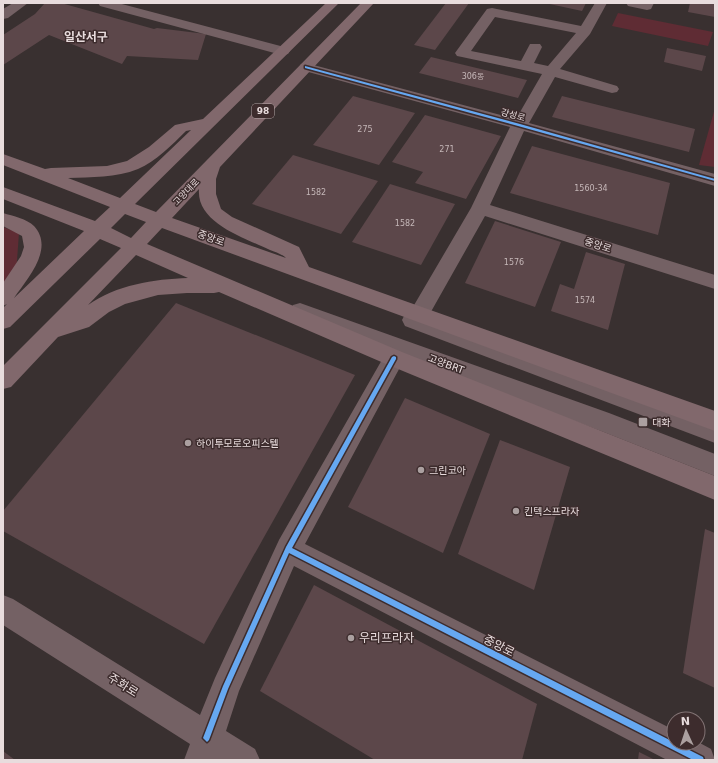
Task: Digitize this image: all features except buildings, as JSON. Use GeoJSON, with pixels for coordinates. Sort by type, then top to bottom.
{"type":"FeatureCollection","features":[{"type":"Feature","properties":{"kind":"main road"},"geometry":{"type":"LineString","coordinates":[[4,318],[333,3]]}},
{"type":"Feature","properties":{"kind":"main road","name":"고양대로"},"geometry":{"type":"LineString","coordinates":[[3,380],[368,3]]}},
{"type":"Feature","properties":{"kind":"main road"},"geometry":{"type":"LineString","coordinates":[[37,173],[107,171],[132,165],[155,151],[181,128],[209,122]]}},
{"type":"Feature","properties":{"kind":"main road","name":"중앙로"},"geometry":{"type":"LineString","coordinates":[[3,159],[159,220],[420,313],[715,421]]}},
{"type":"Feature","properties":{"kind":"main road"},"geometry":{"type":"LineString","coordinates":[[213,163],[208,179],[206,194],[214,212],[226,221],[292,252],[302,271]]}},
{"type":"Feature","properties":{"kind":"main road"},"geometry":{"type":"LineString","coordinates":[[3,193],[97,230],[175,265],[394,358],[715,488]]}},
{"type":"Feature","properties":{"kind":"main road"},"geometry":{"type":"LineString","coordinates":[[3,219],[21,226],[29,232],[34,242],[33,251],[28,264],[3,298]]}},
{"type":"Feature","properties":{"kind":"main road"},"geometry":{"type":"LineString","coordinates":[[51,330],[78,324],[105,304],[122,297],[181,285],[225,286]]}},
{"type":"Feature","properties":{"kind":"street"},"geometry":{"type":"LineString","coordinates":[[3,15],[22,3]]}},
{"type":"Feature","properties":{"kind":"street"},"geometry":{"type":"LineString","coordinates":[[104,3],[283,51]]}},
{"type":"Feature","properties":{"kind":"street"},"geometry":{"type":"LineString","coordinates":[[420,313],[480,208],[519,125],[525,118],[551,71],[585,31],[601,3]]}},
{"type":"Feature","properties":{"kind":"street"},"geometry":{"type":"LineString","coordinates":[[632,3],[647,6],[648,3]]}},
{"type":"Feature","properties":{"kind":"street"},"geometry":{"type":"LineString","coordinates":[[585,31],[492,12],[462,53],[551,71],[612,89]]}},
{"type":"Feature","properties":{"kind":"street"},"geometry":{"type":"LineString","coordinates":[[526,66],[535,47]]}},
{"type":"Feature","properties":{"kind":"street","name":"강성로"},"geometry":{"type":"LineString","coordinates":[[306,67],[715,180]]}},
{"type":"Feature","properties":{"kind":"street","name":"중앙로"},"geometry":{"type":"LineString","coordinates":[[480,208],[715,282]]}},
{"type":"Feature","properties":{"kind":"street","name":"고양BRT"},"geometry":{"type":"LineString","coordinates":[[175,265],[609,423],[715,465]]}},
{"type":"Feature","properties":{"kind":"street"},"geometry":{"type":"LineString","coordinates":[[302,271],[391,312],[715,432]]}},
{"type":"Feature","properties":{"kind":"street"},"geometry":{"type":"LineString","coordinates":[[204,749],[225,688],[288,549],[394,358]]}},
{"type":"Feature","properties":{"kind":"street","name":"중앙로"},"geometry":{"type":"LineString","coordinates":[[288,549],[700,760]]}},
{"type":"Feature","properties":{"kind":"street","name":"주화로"},"geometry":{"type":"LineString","coordinates":[[3,609],[204,749],[244,760]]}},
{"type":"Feature","properties":{"kind":"shaded area"},"geometry":{"type":"Polygon","coordinates":[[[618,13],[713,32],[708,46],[612,26],[618,13]]]}},
{"type":"Feature","properties":{"kind":"shaded area"},"geometry":{"type":"Polygon","coordinates":[[[715,108],[715,167],[699,165],[715,108]]]}},
{"type":"Feature","properties":{"kind":"shaded area"},"geometry":{"type":"Polygon","coordinates":[[[3,227],[19,233],[16,274],[3,285],[3,227]]]}},
{"type":"Feature","properties":{"kind":"cycle path"},"geometry":{"type":"LineString","coordinates":[[306,67],[715,180]]}},
{"type":"Feature","properties":{"kind":"cycle path"},"geometry":{"type":"LineString","coordinates":[[207,738],[225,688],[288,549],[394,358]]}},
{"type":"Feature","properties":{"kind":"cycle path"},"geometry":{"type":"LineString","coordinates":[[288,549],[700,760]]}},
{"type":"Feature","properties":{"kind":"place","name":"대화"},"geometry":{"type":"Point","coordinates":[643,422]}},
{"type":"Feature","properties":{"kind":"place","name":"하이투모로오피스텔"},"geometry":{"type":"Point","coordinates":[188,443]}},
{"type":"Feature","properties":{"kind":"place","name":"그린코아"},"geometry":{"type":"Point","coordinates":[421,470]}},
{"type":"Feature","properties":{"kind":"place","name":"킨텍스프라자"},"geometry":{"type":"Point","coordinates":[516,511]}},
{"type":"Feature","properties":{"kind":"place","name":"우리프라자"},"geometry":{"type":"Point","coordinates":[351,638]}},
{"type":"Feature","properties":{"kind":"district","name":"일산서구"},"geometry":{"type":"Point","coordinates":[86,37]}}]}
